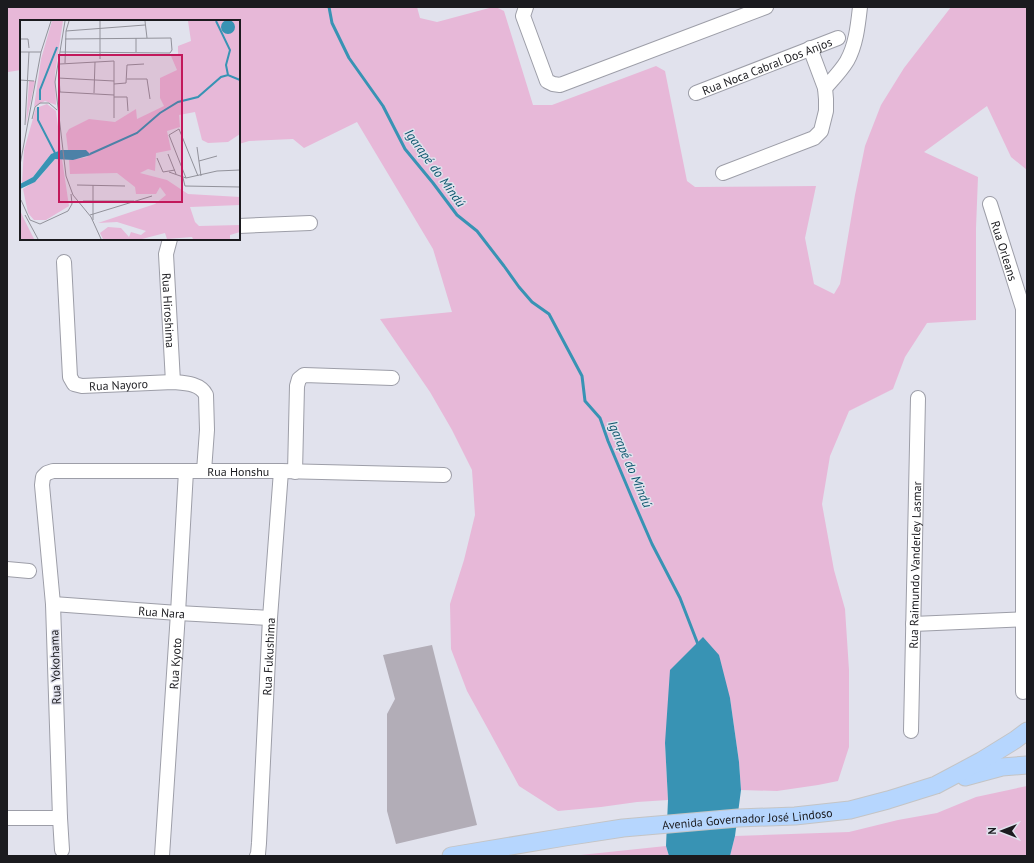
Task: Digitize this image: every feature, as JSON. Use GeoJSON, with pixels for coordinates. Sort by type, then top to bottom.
{"type":"FeatureCollection","features":[{"type":"Feature","properties":{"kind":"main road","name":"Avenida Governador José Lindoso"},"geometry":{"type":"LineString","coordinates":[[451,856],[623,828],[738,818],[795,816],[850,810],[936,785],[981,761],[1027,730]]}},
{"type":"Feature","properties":{"kind":"main road"},"geometry":{"type":"LineString","coordinates":[[936,785],[1002,767],[1027,765]]}},
{"type":"Feature","properties":{"kind":"street"},"geometry":{"type":"LineString","coordinates":[[526,7],[522,16],[547,81],[553,84],[560,84],[766,7]]}},
{"type":"Feature","properties":{"kind":"street","name":"Rua Noca Cabral Dos Anjos"},"geometry":{"type":"LineString","coordinates":[[825,88],[841,70],[850,54],[858,25],[860,7]]}},
{"type":"Feature","properties":{"kind":"street","name":"Rua Noca Cabral Dos Anjos"},"geometry":{"type":"LineString","coordinates":[[696,93],[838,38]]}},
{"type":"Feature","properties":{"kind":"street"},"geometry":{"type":"LineString","coordinates":[[723,173],[814,138],[821,131],[826,111],[825,88],[810,48]]}},
{"type":"Feature","properties":{"kind":"street","name":"Rua Orleans"},"geometry":{"type":"LineString","coordinates":[[990,204],[1025,316],[1025,619],[1023,692]]}},
{"type":"Feature","properties":{"kind":"street"},"geometry":{"type":"LineString","coordinates":[[240,226],[310,223]]}},
{"type":"Feature","properties":{"kind":"street","name":"Rua Hiroshima"},"geometry":{"type":"LineString","coordinates":[[170,240],[166,254],[173,382]]}},
{"type":"Feature","properties":{"kind":"street","name":"Rua Nayoro"},"geometry":{"type":"LineString","coordinates":[[64,262],[70,377],[74,384],[82,386],[173,382],[187,384],[204,390],[206,395],[204,471]]}},
{"type":"Feature","properties":{"kind":"street","name":"Rua Fukushima"},"geometry":{"type":"LineString","coordinates":[[258,849],[270,618],[297,386],[299,379],[304,375],[392,378]]}},
{"type":"Feature","properties":{"kind":"street","name":"Rua Raimundo Vanderley Lasmar"},"geometry":{"type":"LineString","coordinates":[[911,731],[918,398]]}},
{"type":"Feature","properties":{"kind":"street","name":"Rua Honshu"},"geometry":{"type":"LineString","coordinates":[[42,485],[43,477],[47,473],[53,471],[204,471],[444,475]]}},
{"type":"Feature","properties":{"kind":"street","name":"Rua Kyoto"},"geometry":{"type":"LineString","coordinates":[[162,856],[186,471]]}},
{"type":"Feature","properties":{"kind":"street","name":"Rua Yokohama"},"geometry":{"type":"LineString","coordinates":[[42,485],[53,604],[62,850]]}},
{"type":"Feature","properties":{"kind":"street"},"geometry":{"type":"LineString","coordinates":[[7,570],[29,570]]}},
{"type":"Feature","properties":{"kind":"street","name":"Rua Nara"},"geometry":{"type":"LineString","coordinates":[[53,604],[270,618]]}},
{"type":"Feature","properties":{"kind":"street"},"geometry":{"type":"LineString","coordinates":[[913,624],[1025,619]]}},
{"type":"Feature","properties":{"kind":"street"},"geometry":{"type":"LineString","coordinates":[[7,818],[60,818]]}},
{"type":"Feature","properties":{"kind":"shaded area"},"geometry":{"type":"Polygon","coordinates":[[[7,7],[417,7],[420,18],[437,22],[496,7],[504,11],[533,105],[552,105],[656,66],[665,71],[687,181],[695,187],[816,186],[805,238],[814,284],[834,294],[840,284],[865,146],[881,105],[904,68],[951,7],[1027,7],[1027,170],[1011,157],[987,106],[924,152],[978,177],[976,228],[976,320],[927,323],[905,357],[893,389],[849,411],[830,456],[822,504],[834,570],[845,609],[849,670],[849,747],[838,781],[777,791],[741,790],[739,762],[730,698],[665,743],[668,800],[558,811],[519,786],[467,691],[451,649],[450,604],[464,560],[475,515],[472,470],[452,430],[430,392],[380,319],[452,312],[433,249],[357,122],[304,148],[293,139],[249,141],[240,144],[240,20],[20,20],[20,70],[8,72],[7,7]]]}},
{"type":"Feature","properties":{"kind":"shaded area"},"geometry":{"type":"Polygon","coordinates":[[[1027,786],[1027,856],[730,856],[735,836],[849,832],[898,820],[937,813],[976,797],[1027,786]]]}},
{"type":"Feature","properties":{"kind":"shaded area"},"geometry":{"type":"Polygon","coordinates":[[[666,846],[669,856],[571,856],[666,846]]]}},
{"type":"Feature","properties":{"kind":"water"},"geometry":{"type":"Polygon","coordinates":[[[703,637],[719,655],[730,698],[739,762],[741,790],[735,836],[730,856],[669,856],[666,846],[668,800],[665,743],[670,670],[703,637]]]}},
{"type":"Feature","properties":{"kind":"building"},"geometry":{"type":"Polygon","coordinates":[[[432,645],[477,825],[396,844],[387,811],[387,714],[395,699],[383,655],[432,645]]]}},
{"type":"Feature","properties":{"kind":"waterway","name":"Igarapé do Mindú"},"geometry":{"type":"LineString","coordinates":[[329,7],[332,23],[349,58],[383,106],[405,149],[457,215],[477,231],[532,302],[549,314],[582,376],[585,401],[600,418],[632,498],[652,544],[680,598],[699,647]]}}]}
